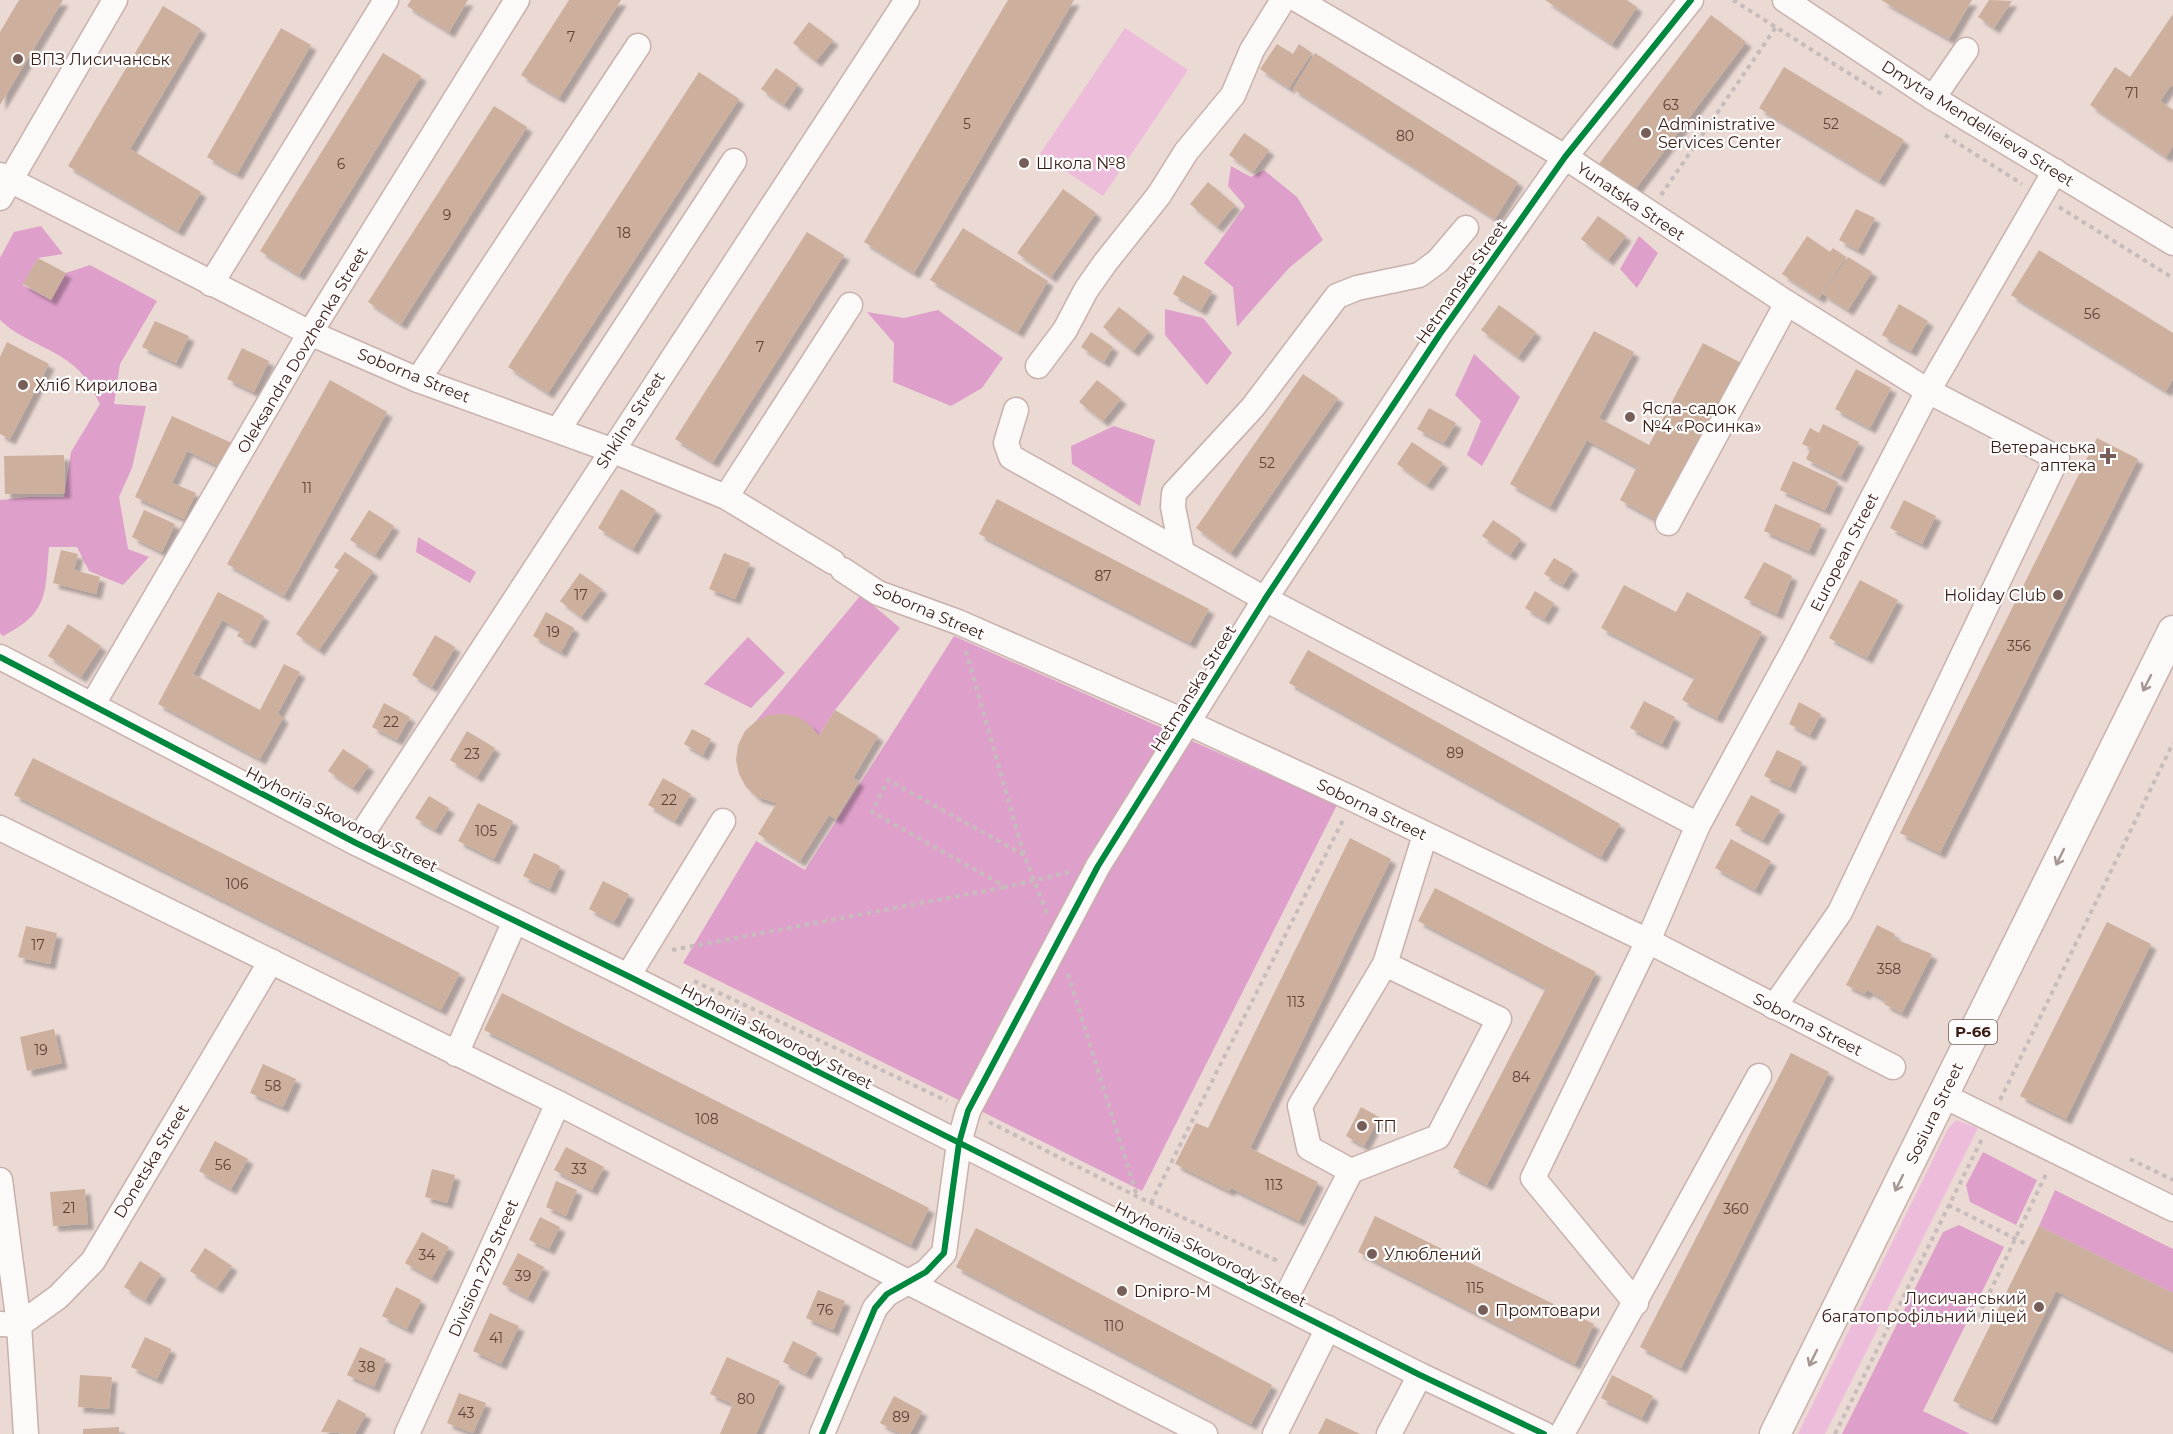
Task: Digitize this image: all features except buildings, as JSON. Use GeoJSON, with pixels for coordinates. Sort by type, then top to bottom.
{"type":"FeatureCollection","features":[{"type":"Feature","properties":{"kind":"main road","name":"Sosiura Street"},"geometry":{"type":"LineString","coordinates":[[1775,1434],[2173,631]]}},
{"type":"Feature","properties":{"kind":"street"},"geometry":{"type":"LineString","coordinates":[[3,184],[115,0]]}},
{"type":"Feature","properties":{"kind":"street"},"geometry":{"type":"LineString","coordinates":[[211,284],[386,0]]}},
{"type":"Feature","properties":{"kind":"street","name":"Oleksandra Dovzhenka Street"},"geometry":{"type":"LineString","coordinates":[[93,704],[310,333],[517,0]]}},
{"type":"Feature","properties":{"kind":"street","name":"Shkilna Street"},"geometry":{"type":"LineString","coordinates":[[356,843],[907,0]]}},
{"type":"Feature","properties":{"kind":"street"},"geometry":{"type":"LineString","coordinates":[[1038,366],[1065,330],[1086,290],[1106,262],[1160,195],[1186,152],[1233,95],[1252,50],[1295,0]]}},
{"type":"Feature","properties":{"kind":"street","name":"Yunatska Street"},"geometry":{"type":"LineString","coordinates":[[1295,0],[1565,157],[1787,303],[1928,391],[2057,458],[1840,912],[1774,1007]]}},
{"type":"Feature","properties":{"kind":"street","name":"Hetmanska Street"},"geometry":{"type":"LineString","coordinates":[[822,1434],[875,1308],[887,1294],[926,1272],[944,1253],[959,1143],[968,1111],[1098,866],[1186,722],[1440,334],[1565,157],[1691,0]]}},
{"type":"Feature","properties":{"kind":"street","name":"Dmytra Mendelieieva Street"},"geometry":{"type":"LineString","coordinates":[[1785,0],[1933,98],[2173,243]]}},
{"type":"Feature","properties":{"kind":"street"},"geometry":{"type":"LineString","coordinates":[[418,380],[638,46]]}},
{"type":"Feature","properties":{"kind":"street"},"geometry":{"type":"LineString","coordinates":[[1933,98],[1966,50]]}},
{"type":"Feature","properties":{"kind":"street"},"geometry":{"type":"LineString","coordinates":[[558,430],[734,161]]}},
{"type":"Feature","properties":{"kind":"street","name":"European Street"},"geometry":{"type":"LineString","coordinates":[[1636,1303],[1533,1178],[1648,941],[1698,825],[1794,649],[1928,391],[2055,171]]}},
{"type":"Feature","properties":{"kind":"street","name":"Soborna Street"},"geometry":{"type":"LineString","coordinates":[[3,184],[310,333],[418,380],[611,450],[726,497],[878,593],[958,622],[1186,722],[1353,799],[1648,941],[1893,1067]]}},
{"type":"Feature","properties":{"kind":"street"},"geometry":{"type":"LineString","coordinates":[[1182,552],[1173,507],[1174,492],[1253,407],[1337,296],[1357,288],[1419,275],[1438,261],[1466,228]]}},
{"type":"Feature","properties":{"kind":"street"},"geometry":{"type":"LineString","coordinates":[[1668,523],[1787,303]]}},
{"type":"Feature","properties":{"kind":"street"},"geometry":{"type":"LineString","coordinates":[[726,497],[850,305]]}},
{"type":"Feature","properties":{"kind":"street"},"geometry":{"type":"LineString","coordinates":[[1016,410],[1006,443],[1011,457],[1266,599],[1698,825]]}},
{"type":"Feature","properties":{"kind":"street","name":"Hryhoriia Skovorody Street"},"geometry":{"type":"LineString","coordinates":[[0,657],[356,843],[628,976],[1420,1375],[1544,1434]]}},
{"type":"Feature","properties":{"kind":"street"},"geometry":{"type":"LineString","coordinates":[[628,976],[723,821]]}},
{"type":"Feature","properties":{"kind":"street"},"geometry":{"type":"LineString","coordinates":[[0,828],[558,1103],[1205,1434]]}},
{"type":"Feature","properties":{"kind":"street"},"geometry":{"type":"LineString","coordinates":[[1351,1171],[1309,1148],[1300,1106],[1385,964],[1425,835]]}},
{"type":"Feature","properties":{"kind":"street"},"geometry":{"type":"LineString","coordinates":[[456,1054],[515,921]]}},
{"type":"Feature","properties":{"kind":"street","name":"Donetska Street"},"geometry":{"type":"LineString","coordinates":[[10,1325],[58,1297],[93,1261],[271,961]]}},
{"type":"Feature","properties":{"kind":"street"},"geometry":{"type":"LineString","coordinates":[[1282,1305],[1351,1171],[1438,1137],[1499,1019],[1385,964]]}},
{"type":"Feature","properties":{"kind":"street"},"geometry":{"type":"LineString","coordinates":[[1562,1434],[1759,1076]]}},
{"type":"Feature","properties":{"kind":"street"},"geometry":{"type":"LineString","coordinates":[[1942,1095],[2173,1209]]}},
{"type":"Feature","properties":{"kind":"street","name":"Division 279 Street"},"geometry":{"type":"LineString","coordinates":[[407,1434],[558,1103]]}},
{"type":"Feature","properties":{"kind":"street"},"geometry":{"type":"LineString","coordinates":[[0,1180],[10,1325],[26,1434]]}},
{"type":"Feature","properties":{"kind":"street"},"geometry":{"type":"LineString","coordinates":[[1275,1434],[1328,1328]]}},
{"type":"Feature","properties":{"kind":"street"},"geometry":{"type":"LineString","coordinates":[[1389,1434],[1420,1375]]}},
{"type":"Feature","properties":{"kind":"path"},"geometry":{"type":"LineString","coordinates":[[1649,213],[1776,27]]}},
{"type":"Feature","properties":{"kind":"path"},"geometry":{"type":"LineString","coordinates":[[1835,1434],[2173,743]]}},
{"type":"Feature","properties":{"kind":"path"},"geometry":{"type":"LineString","coordinates":[[1006,886],[872,812],[888,780],[1024,855]]}},
{"type":"Feature","properties":{"kind":"path"},"geometry":{"type":"LineString","coordinates":[[1151,1203],[1353,799]]}},
{"type":"Feature","properties":{"kind":"path"},"geometry":{"type":"LineString","coordinates":[[642,956],[1006,886],[1098,866]]}},
{"type":"Feature","properties":{"kind":"path"},"geometry":{"type":"LineString","coordinates":[[1978,1317],[2057,1152]]}},
{"type":"Feature","properties":{"kind":"path"},"geometry":{"type":"LineString","coordinates":[[1948,1205],[2028,1245]]}},
{"type":"Feature","properties":{"kind":"shaded area"},"geometry":{"type":"Polygon","coordinates":[[[1125,28],[1188,70],[1103,196],[1040,154],[1125,28]]]}},
{"type":"Feature","properties":{"kind":"shaded area"},"geometry":{"type":"Polygon","coordinates":[[[1231,166],[1251,177],[1264,170],[1297,197],[1323,240],[1289,268],[1237,327],[1233,287],[1204,263],[1245,206],[1228,186],[1231,166]]]}},
{"type":"Feature","properties":{"kind":"shaded area"},"geometry":{"type":"Polygon","coordinates":[[[41,226],[63,254],[38,258],[23,285],[51,300],[66,273],[90,265],[157,301],[120,364],[114,404],[146,406],[132,468],[119,497],[128,549],[149,557],[123,585],[89,571],[77,547],[49,547],[45,589],[37,610],[29,619],[3,636],[0,633],[0,500],[64,497],[71,452],[100,404],[88,382],[74,366],[20,335],[0,320],[0,258],[14,232],[41,226]]]}},
{"type":"Feature","properties":{"kind":"shaded area"},"geometry":{"type":"Polygon","coordinates":[[[1639,236],[1658,253],[1637,288],[1620,269],[1639,236]]]}},
{"type":"Feature","properties":{"kind":"shaded area"},"geometry":{"type":"Polygon","coordinates":[[[1165,309],[1203,318],[1232,353],[1207,385],[1165,335],[1165,309]]]}},
{"type":"Feature","properties":{"kind":"shaded area"},"geometry":{"type":"Polygon","coordinates":[[[938,310],[1003,358],[982,388],[951,406],[893,382],[894,343],[867,312],[904,318],[938,310]]]}},
{"type":"Feature","properties":{"kind":"shaded area"},"geometry":{"type":"Polygon","coordinates":[[[1474,354],[1520,397],[1482,466],[1467,455],[1481,421],[1455,395],[1474,354]]]}},
{"type":"Feature","properties":{"kind":"shaded area"},"geometry":{"type":"Polygon","coordinates":[[[1114,426],[1155,440],[1140,506],[1072,464],[1071,446],[1114,426]]]}},
{"type":"Feature","properties":{"kind":"shaded area"},"geometry":{"type":"Polygon","coordinates":[[[418,537],[476,572],[470,583],[416,552],[418,537]]]}},
{"type":"Feature","properties":{"kind":"shaded area"},"geometry":{"type":"Polygon","coordinates":[[[861,595],[900,628],[835,710],[819,736],[805,723],[791,718],[756,721],[861,595]]]}},
{"type":"Feature","properties":{"kind":"shaded area"},"geometry":{"type":"Polygon","coordinates":[[[954,636],[1337,805],[1142,1191],[683,963],[756,841],[805,870],[954,636]]]}},
{"type":"Feature","properties":{"kind":"shaded area"},"geometry":{"type":"Polygon","coordinates":[[[748,637],[785,673],[751,708],[704,684],[748,637]]]}},
{"type":"Feature","properties":{"kind":"shaded area"},"geometry":{"type":"Polygon","coordinates":[[[1956,1120],[1978,1128],[1825,1434],[1798,1434],[1948,1129],[1956,1120]]]}},
{"type":"Feature","properties":{"kind":"shaded area"},"geometry":{"type":"Polygon","coordinates":[[[1983,1152],[2037,1180],[2016,1225],[1970,1202],[1966,1185],[1983,1152]]]}},
{"type":"Feature","properties":{"kind":"shaded area"},"geometry":{"type":"Polygon","coordinates":[[[2055,1190],[2173,1249],[2173,1293],[2039,1226],[2055,1190]]]}},
{"type":"Feature","properties":{"kind":"shaded area"},"geometry":{"type":"Polygon","coordinates":[[[1959,1225],[2004,1247],[1923,1411],[1970,1434],[1842,1434],[1943,1232],[1959,1225]]]}},
{"type":"Feature","properties":{"kind":"cycle path"},"geometry":{"type":"LineString","coordinates":[[822,1434],[875,1308],[887,1294],[926,1272],[944,1253],[959,1143],[968,1111],[1098,866],[1265,599],[1440,334],[1565,157],[1691,0]]}},
{"type":"Feature","properties":{"kind":"cycle path"},"geometry":{"type":"LineString","coordinates":[[0,657],[356,843],[628,976],[1420,1375],[1544,1434]]}},
{"type":"Feature","properties":{"kind":"place","name":"ВПЗ Лисичанськ"},"geometry":{"type":"Point","coordinates":[18,59]}},
{"type":"Feature","properties":{"kind":"place","name":"Administrative Services Center"},"geometry":{"type":"Point","coordinates":[1646,133]}},
{"type":"Feature","properties":{"kind":"place","name":"Школа №8"},"geometry":{"type":"Point","coordinates":[1024,163]}},
{"type":"Feature","properties":{"kind":"place","name":"Хліб Кирилова"},"geometry":{"type":"Point","coordinates":[23,385]}},
{"type":"Feature","properties":{"kind":"place","name":"Ясла-садок №4 «Росинка»"},"geometry":{"type":"Point","coordinates":[1630,417]}},
{"type":"Feature","properties":{"kind":"place","name":"Ветеранська аптека"},"geometry":{"type":"Point","coordinates":[2108,456]}},
{"type":"Feature","properties":{"kind":"place","name":"Holiday Club"},"geometry":{"type":"Point","coordinates":[2058,595]}},
{"type":"Feature","properties":{"kind":"place","name":"ТП"},"geometry":{"type":"Point","coordinates":[1362,1126]}},
{"type":"Feature","properties":{"kind":"place","name":"Улюблений"},"geometry":{"type":"Point","coordinates":[1372,1254]}},
{"type":"Feature","properties":{"kind":"place","name":"Dnipro-M"},"geometry":{"type":"Point","coordinates":[1122,1291]}},
{"type":"Feature","properties":{"kind":"place","name":"Лисичанський багатопрофільний ліцей"},"geometry":{"type":"Point","coordinates":[2039,1307]}},
{"type":"Feature","properties":{"kind":"place","name":"Промтовари"},"geometry":{"type":"Point","coordinates":[1483,1310]}}]}
